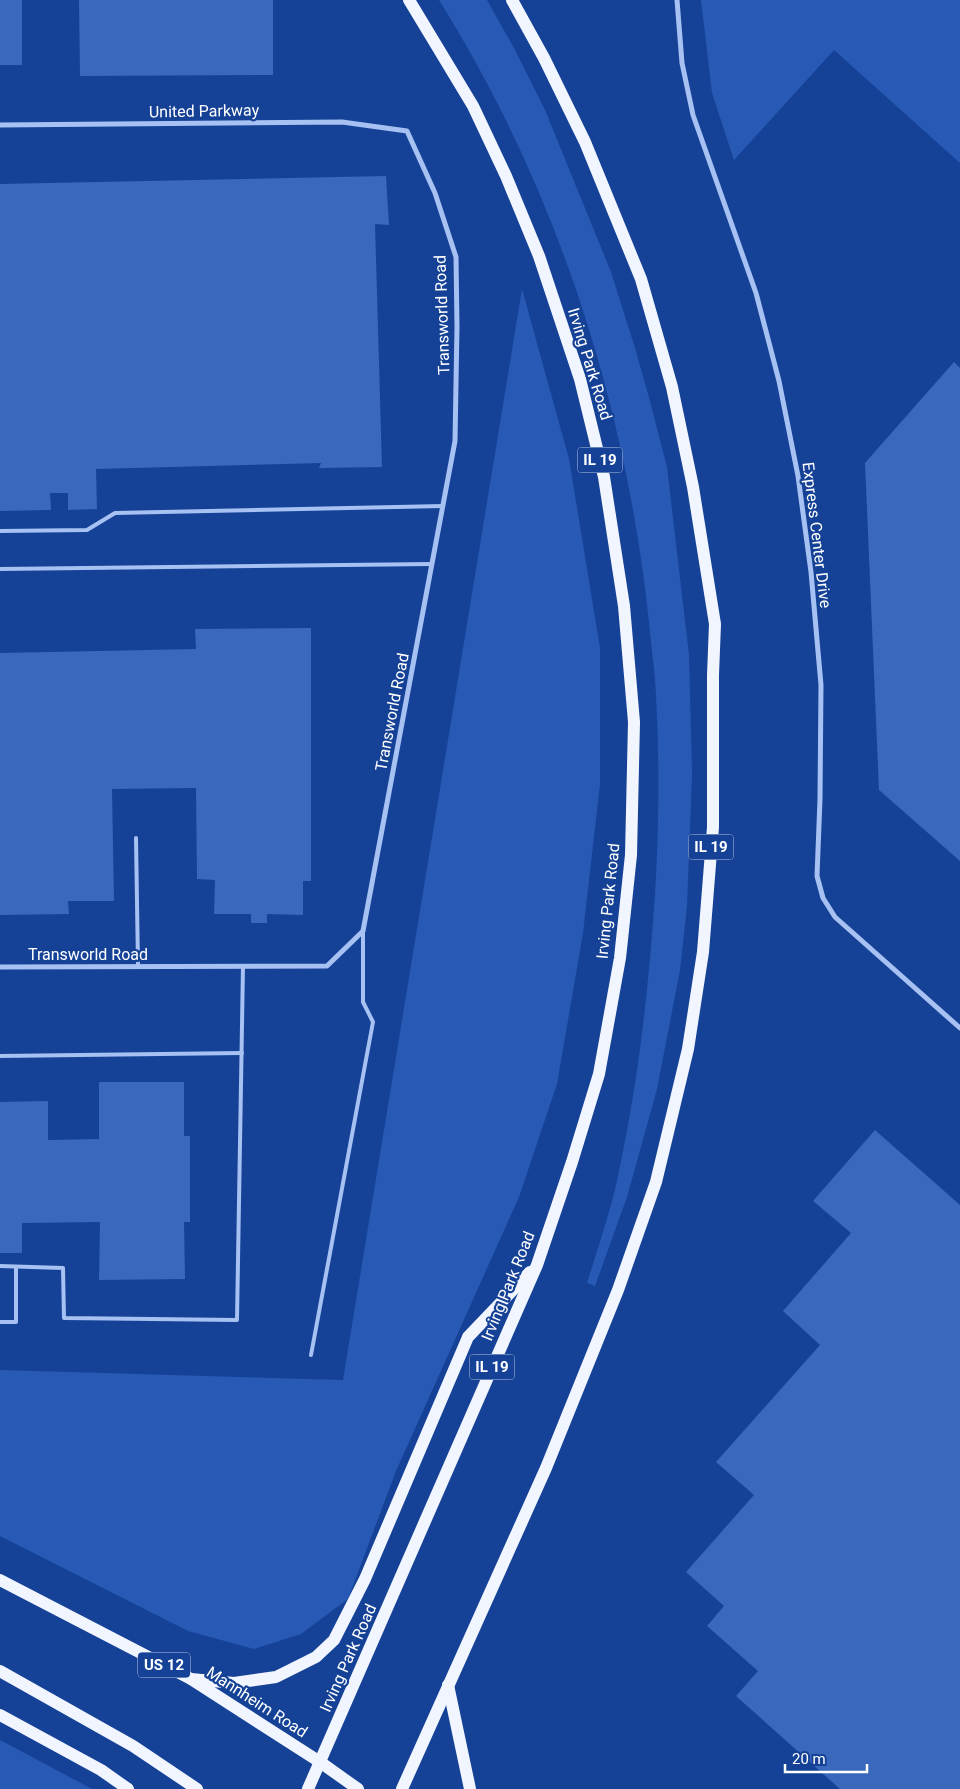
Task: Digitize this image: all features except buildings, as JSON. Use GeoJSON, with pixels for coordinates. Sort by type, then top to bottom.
{"type":"FeatureCollection","features":[{"type":"Feature","properties":{"kind":"main road","name":"Irving Park Road"},"geometry":{"type":"LineString","coordinates":[[308,1789],[536,1265],[572,1162],[599,1074],[620,958],[631,855],[634,722],[624,606],[604,477],[580,379],[539,256],[506,176],[473,106],[409,0]]}},
{"type":"Feature","properties":{"kind":"main road","name":"IL 19"},"geometry":{"type":"LineString","coordinates":[[402,1789],[546,1468],[618,1290],[656,1182],[690,1039],[703,952],[713,827],[715,624],[693,487],[672,387],[640,279],[585,142],[544,58],[512,0]]}},
{"type":"Feature","properties":{"kind":"main road"},"geometry":{"type":"LineString","coordinates":[[191,1679],[234,1683],[276,1676],[316,1657],[334,1640],[365,1579],[468,1338],[536,1265]]}},
{"type":"Feature","properties":{"kind":"main road","name":"Mannheim Road"},"geometry":{"type":"LineString","coordinates":[[0,1580],[191,1679],[320,1762],[358,1789]]}},
{"type":"Feature","properties":{"kind":"main road"},"geometry":{"type":"LineString","coordinates":[[0,1671],[133,1746],[197,1789]]}},
{"type":"Feature","properties":{"kind":"main road"},"geometry":{"type":"LineString","coordinates":[[448,1685],[470,1789]]}},
{"type":"Feature","properties":{"kind":"main road"},"geometry":{"type":"LineString","coordinates":[[0,1715],[101,1770],[128,1789]]}},
{"type":"Feature","properties":{"kind":"street","name":"Express Center Drive"},"geometry":{"type":"LineString","coordinates":[[677,0],[682,63],[694,115],[756,292],[779,382],[798,476],[811,572],[821,685],[817,876],[823,898],[835,917],[960,1028]]}},
{"type":"Feature","properties":{"kind":"street","name":"United Parkway"},"geometry":{"type":"LineString","coordinates":[[0,125],[342,122],[407,131]]}},
{"type":"Feature","properties":{"kind":"street","name":"Transworld Road"},"geometry":{"type":"LineString","coordinates":[[0,967],[327,966],[364,931],[455,441],[456,257],[435,193],[407,131]]}},
{"type":"Feature","properties":{"kind":"lane"},"geometry":{"type":"LineString","coordinates":[[0,530],[87,530],[115,513],[443,506]]}},
{"type":"Feature","properties":{"kind":"lane"},"geometry":{"type":"LineString","coordinates":[[0,569],[432,564]]}},
{"type":"Feature","properties":{"kind":"lane"},"geometry":{"type":"LineString","coordinates":[[136,838],[138,966]]}},
{"type":"Feature","properties":{"kind":"lane"},"geometry":{"type":"LineString","coordinates":[[311,1355],[373,1022],[363,1002],[364,931]]}},
{"type":"Feature","properties":{"kind":"lane"},"geometry":{"type":"LineString","coordinates":[[0,1266],[63,1268],[64,1318],[237,1320],[243,966]]}},
{"type":"Feature","properties":{"kind":"lane"},"geometry":{"type":"LineString","coordinates":[[0,1056],[242,1053]]}},
{"type":"Feature","properties":{"kind":"lane"},"geometry":{"type":"LineString","coordinates":[[0,1322],[16,1322],[16,1267]]}},
{"type":"Feature","properties":{"kind":"shaded area"},"geometry":{"type":"Polygon","coordinates":[[[439,0],[487,0],[545,110],[611,272],[635,348],[667,467],[689,655],[692,774],[687,906],[680,970],[657,1089],[627,1197],[595,1286],[587,1283],[614,1194],[626,1138],[639,1054],[652,935],[658,832],[658,729],[649,622],[638,540],[623,459],[603,378],[579,299],[551,221],[518,145],[481,71],[439,0]]]}},
{"type":"Feature","properties":{"kind":"shaded area"},"geometry":{"type":"Polygon","coordinates":[[[701,0],[960,0],[960,163],[834,50],[734,160],[712,93],[701,0]]]}},
{"type":"Feature","properties":{"kind":"shaded area"},"geometry":{"type":"Polygon","coordinates":[[[522,289],[569,459],[600,648],[600,784],[583,933],[557,1084],[519,1197],[396,1471],[348,1599],[301,1634],[254,1649],[188,1631],[0,1536],[0,1370],[343,1380],[522,289]]]}},
{"type":"Feature","properties":{"kind":"shaded area"},"geometry":{"type":"Polygon","coordinates":[[[0,1740],[92,1789],[0,1789],[0,1740]]]}}]}
